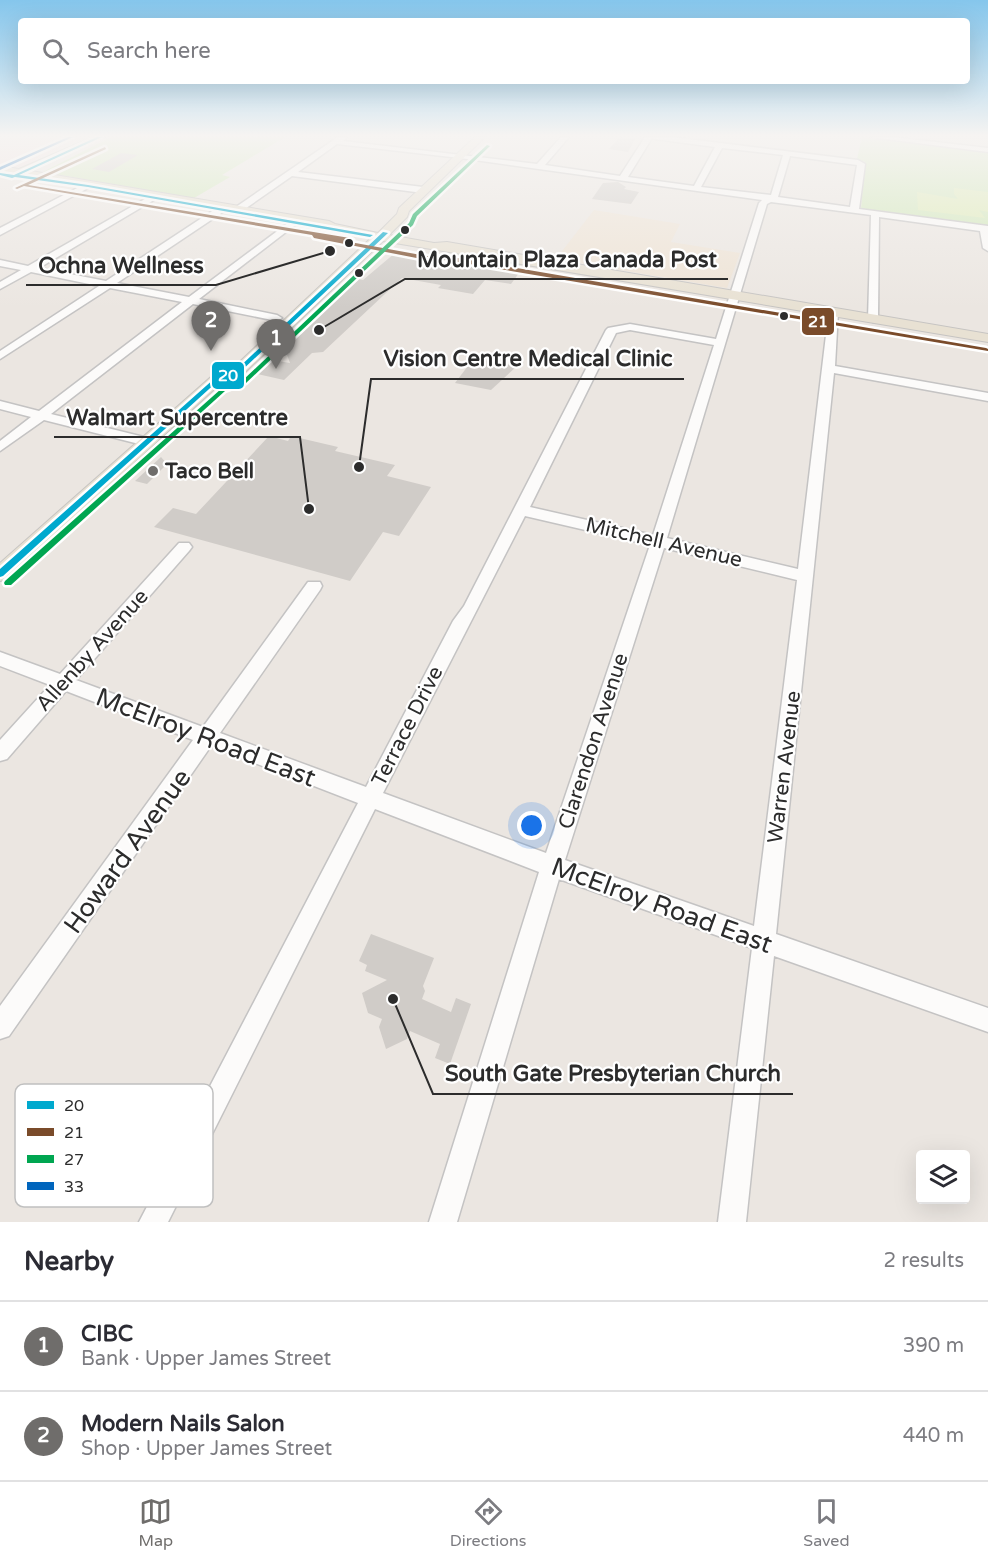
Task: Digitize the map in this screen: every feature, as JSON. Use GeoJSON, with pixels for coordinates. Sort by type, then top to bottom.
{"type":"FeatureCollection","features":[{"type":"Feature","properties":{"kind":"main road"},"geometry":{"type":"LineString","coordinates":[[137,194],[378,234],[434,247],[447,246],[988,338]]}},
{"type":"Feature","properties":{"kind":"main road"},"geometry":{"type":"LineString","coordinates":[[218,380],[220,370],[278,318],[378,234],[403,216],[403,210],[419,194]]}},
{"type":"Feature","properties":{"kind":"main road"},"geometry":{"type":"LineString","coordinates":[[0,574],[218,380],[236,372],[378,234]]}},
{"type":"Feature","properties":{"kind":"street"},"geometry":{"type":"LineString","coordinates":[[0,232],[73,194]]}},
{"type":"Feature","properties":{"kind":"street"},"geometry":{"type":"LineString","coordinates":[[236,211],[261,194]]}},
{"type":"Feature","properties":{"kind":"street"},"geometry":{"type":"LineString","coordinates":[[730,194],[986,229],[988,248]]}},
{"type":"Feature","properties":{"kind":"street","name":"Clarendon Avenue"},"geometry":{"type":"LineString","coordinates":[[443,1222],[552,866],[659,541],[763,203],[776,194]]}},
{"type":"Feature","properties":{"kind":"street"},"geometry":{"type":"LineString","coordinates":[[854,212],[857,194]]}},
{"type":"Feature","properties":{"kind":"street"},"geometry":{"type":"LineString","coordinates":[[0,286],[155,197]]}},
{"type":"Feature","properties":{"kind":"street"},"geometry":{"type":"LineString","coordinates":[[0,356],[223,208]]}},
{"type":"Feature","properties":{"kind":"street"},"geometry":{"type":"LineString","coordinates":[[873,319],[874,214]]}},
{"type":"Feature","properties":{"kind":"street"},"geometry":{"type":"LineString","coordinates":[[0,447],[296,220]]}},
{"type":"Feature","properties":{"kind":"street"},"geometry":{"type":"LineString","coordinates":[[0,263],[278,318]]}},
{"type":"Feature","properties":{"kind":"street","name":"Warren Avenue"},"geometry":{"type":"LineString","coordinates":[[732,1222],[806,576],[833,312]]}},
{"type":"Feature","properties":{"kind":"street","name":"Terrace Drive"},"geometry":{"type":"LineString","coordinates":[[213,1105],[459,626],[470,610],[522,510],[612,330],[630,327],[721,343]]}},
{"type":"Feature","properties":{"kind":"street"},"geometry":{"type":"LineString","coordinates":[[829,368],[988,397]]}},
{"type":"Feature","properties":{"kind":"street"},"geometry":{"type":"LineString","coordinates":[[0,405],[147,442]]}},
{"type":"Feature","properties":{"kind":"street","name":"Mitchell Avenue"},"geometry":{"type":"LineString","coordinates":[[522,510],[806,576]]}},
{"type":"Feature","properties":{"kind":"street","name":"Allenby Avenue"},"geometry":{"type":"LineString","coordinates":[[0,753],[184,548]]}},
{"type":"Feature","properties":{"kind":"street","name":"Howard Avenue"},"geometry":{"type":"LineString","coordinates":[[0,1028],[314,586]]}},
{"type":"Feature","properties":{"kind":"street","name":"McElroy Road East"},"geometry":{"type":"LineString","coordinates":[[0,659],[552,866],[988,1020]]}},
{"type":"Feature","properties":{"kind":"street","name":"Terrace Drive"},"geometry":{"type":"LineString","coordinates":[[153,1222],[161,1207]]}},
{"type":"Feature","properties":{"kind":"shaded area"},"geometry":{"type":"Polygon","coordinates":[[[594,210],[680,224],[671,242],[740,253],[727,288],[556,259],[594,210]]]}},
{"type":"Feature","properties":{"kind":"green space"},"geometry":{"type":"Polygon","coordinates":[[[171,194],[201,194],[194,198],[171,194]]]}},
{"type":"Feature","properties":{"kind":"green space"},"geometry":{"type":"Polygon","coordinates":[[[862,194],[988,194],[988,226],[861,209],[862,194]]]}},
{"type":"Feature","properties":{"kind":"green space"},"geometry":{"type":"Polygon","coordinates":[[[917,194],[958,199],[954,194],[988,194],[988,212],[979,210],[985,218],[918,210],[917,194]]]}},
{"type":"Feature","properties":{"kind":"building"},"geometry":{"type":"Polygon","coordinates":[[[595,194],[638,194],[631,204],[592,199],[595,194]]]}},
{"type":"Feature","properties":{"kind":"building"},"geometry":{"type":"Polygon","coordinates":[[[395,253],[450,262],[453,259],[477,263],[475,266],[519,273],[511,284],[485,280],[473,294],[438,288],[441,285],[402,278],[323,352],[312,353],[284,380],[253,373],[266,361],[290,363],[283,344],[357,279],[363,280],[395,253]]]}},
{"type":"Feature","properties":{"kind":"building"},"geometry":{"type":"Polygon","coordinates":[[[474,358],[517,366],[491,390],[455,383],[474,358]]]}},
{"type":"Feature","properties":{"kind":"building"},"geometry":{"type":"Polygon","coordinates":[[[269,436],[288,441],[291,436],[338,447],[335,451],[395,465],[387,476],[431,487],[399,536],[383,532],[350,581],[154,527],[173,508],[196,514],[269,436]]]}},
{"type":"Feature","properties":{"kind":"building","name":"Taco Bell"},"geometry":{"type":"Polygon","coordinates":[[[161,457],[167,464],[147,484],[135,481],[161,457]]]}},
{"type":"Feature","properties":{"kind":"building"},"geometry":{"type":"Polygon","coordinates":[[[371,934],[434,958],[423,986],[425,991],[422,999],[451,1012],[456,998],[471,1004],[450,1064],[435,1058],[440,1044],[410,1031],[407,1039],[386,1049],[379,1027],[382,1019],[368,1013],[362,993],[387,980],[365,971],[367,965],[359,961],[371,934]]]}},
{"type":"Feature","properties":{"kind":"transit line","name":"21"},"geometry":{"type":"LineString","coordinates":[[74,194],[350,240]]}},
{"type":"Feature","properties":{"kind":"transit line","name":"20"},"geometry":{"type":"LineString","coordinates":[[134,194],[370,235]]}},
{"type":"Feature","properties":{"kind":"transit line","name":"27"},"geometry":{"type":"LineString","coordinates":[[8,583],[223,390],[244,382],[411,224],[415,215],[437,194]]}},
{"type":"Feature","properties":{"kind":"transit line","name":"20"},"geometry":{"type":"LineString","coordinates":[[0,574],[217,379],[236,373],[385,233]]}},
{"type":"Feature","properties":{"kind":"transit line","name":"21"},"geometry":{"type":"LineString","coordinates":[[314,236],[432,259],[446,258],[986,350]]}},
{"type":"Feature","properties":{"kind":"place","name":"Ochna Wellness"},"geometry":{"type":"Point","coordinates":[330,251]}},
{"type":"Feature","properties":{"kind":"place","name":"Mountain Plaza Canada Post"},"geometry":{"type":"Point","coordinates":[319,330]}},
{"type":"Feature","properties":{"kind":"place","name":"Modern Nails Salon"},"geometry":{"type":"Point","coordinates":[211,351]}},
{"type":"Feature","properties":{"kind":"place","name":"CIBC"},"geometry":{"type":"Point","coordinates":[276,369]}},
{"type":"Feature","properties":{"kind":"place","name":"Vision Centre Medical Clinic"},"geometry":{"type":"Point","coordinates":[359,467]}},
{"type":"Feature","properties":{"kind":"place","name":"Taco Bell"},"geometry":{"type":"Point","coordinates":[153,471]}},
{"type":"Feature","properties":{"kind":"place","name":"Walmart Supercentre"},"geometry":{"type":"Point","coordinates":[309,509]}},
{"type":"Feature","properties":{"kind":"place","name":"South Gate Presbyterian Church"},"geometry":{"type":"Point","coordinates":[393,999]}}]}
